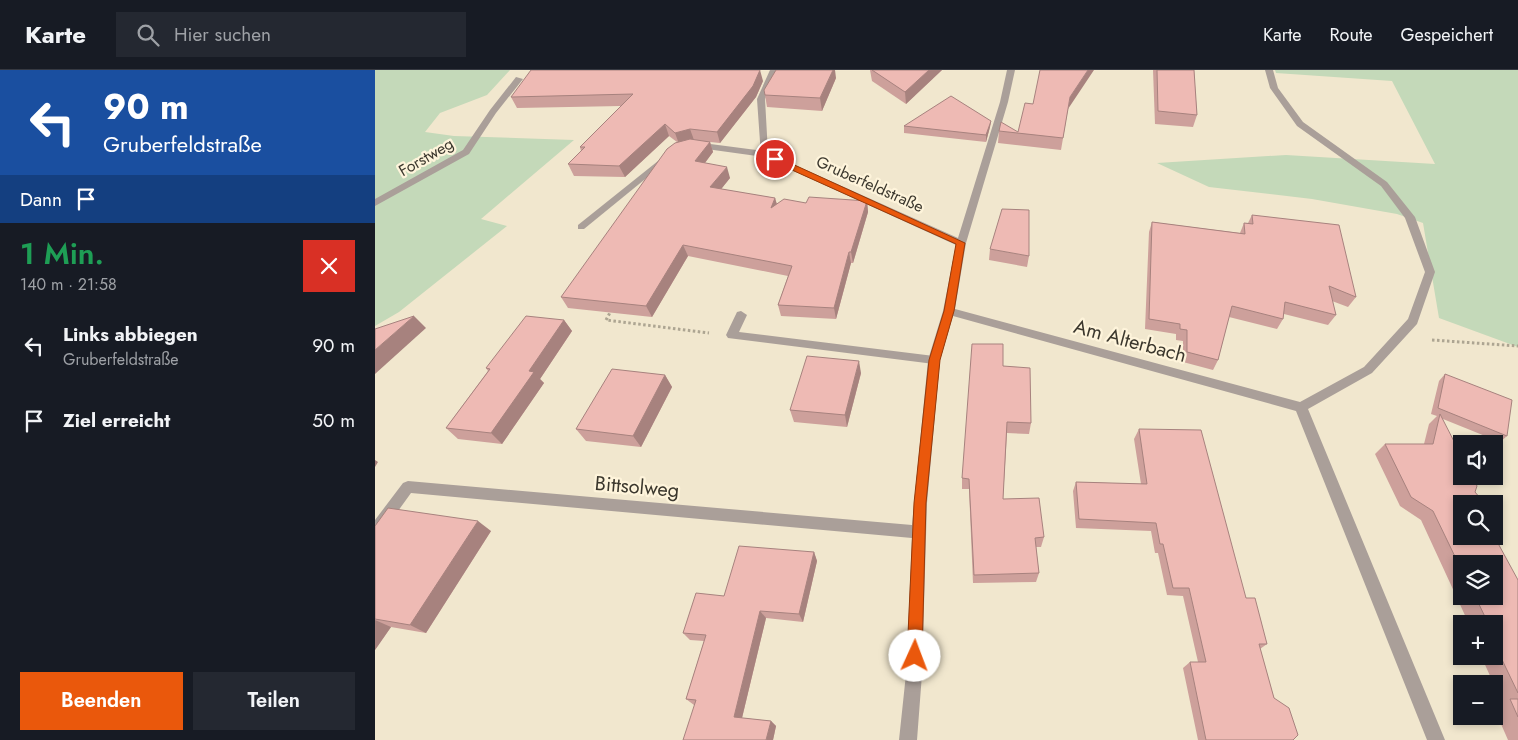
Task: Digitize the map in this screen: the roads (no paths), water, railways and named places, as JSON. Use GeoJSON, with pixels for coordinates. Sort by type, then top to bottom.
{"type":"FeatureCollection","features":[{"type":"Feature","properties":{"kind":"street"},"geometry":{"type":"LineString","coordinates":[[764,154],[761,100],[774,70]]}},
{"type":"Feature","properties":{"kind":"street"},"geometry":{"type":"LineString","coordinates":[[908,740],[914,674],[918,532],[935,360],[949,311],[961,243],[1005,102],[1011,70]]}},
{"type":"Feature","properties":{"kind":"street"},"geometry":{"type":"LineString","coordinates":[[1269,70],[1274,88],[1299,124],[1384,184],[1410,217],[1430,272],[1413,321],[1368,370],[1301,407],[1436,740]]}},
{"type":"Feature","properties":{"kind":"street","name":"Forstweg"},"geometry":{"type":"LineString","coordinates":[[375,203],[466,152],[493,112],[519,79]]}},
{"type":"Feature","properties":{"kind":"street","name":"Gruberfeldstraße"},"geometry":{"type":"LineString","coordinates":[[688,146],[694,145],[764,154],[961,243]]}},
{"type":"Feature","properties":{"kind":"street"},"geometry":{"type":"LineString","coordinates":[[581,227],[675,150]]}},
{"type":"Feature","properties":{"kind":"street","name":"Am Alterbach"},"geometry":{"type":"LineString","coordinates":[[949,311],[1301,407]]}},
{"type":"Feature","properties":{"kind":"street"},"geometry":{"type":"LineString","coordinates":[[741,315],[732,336],[935,360]]}},
{"type":"Feature","properties":{"kind":"street","name":"Bittsolweg"},"geometry":{"type":"LineString","coordinates":[[375,531],[408,487],[918,532]]}}]}
